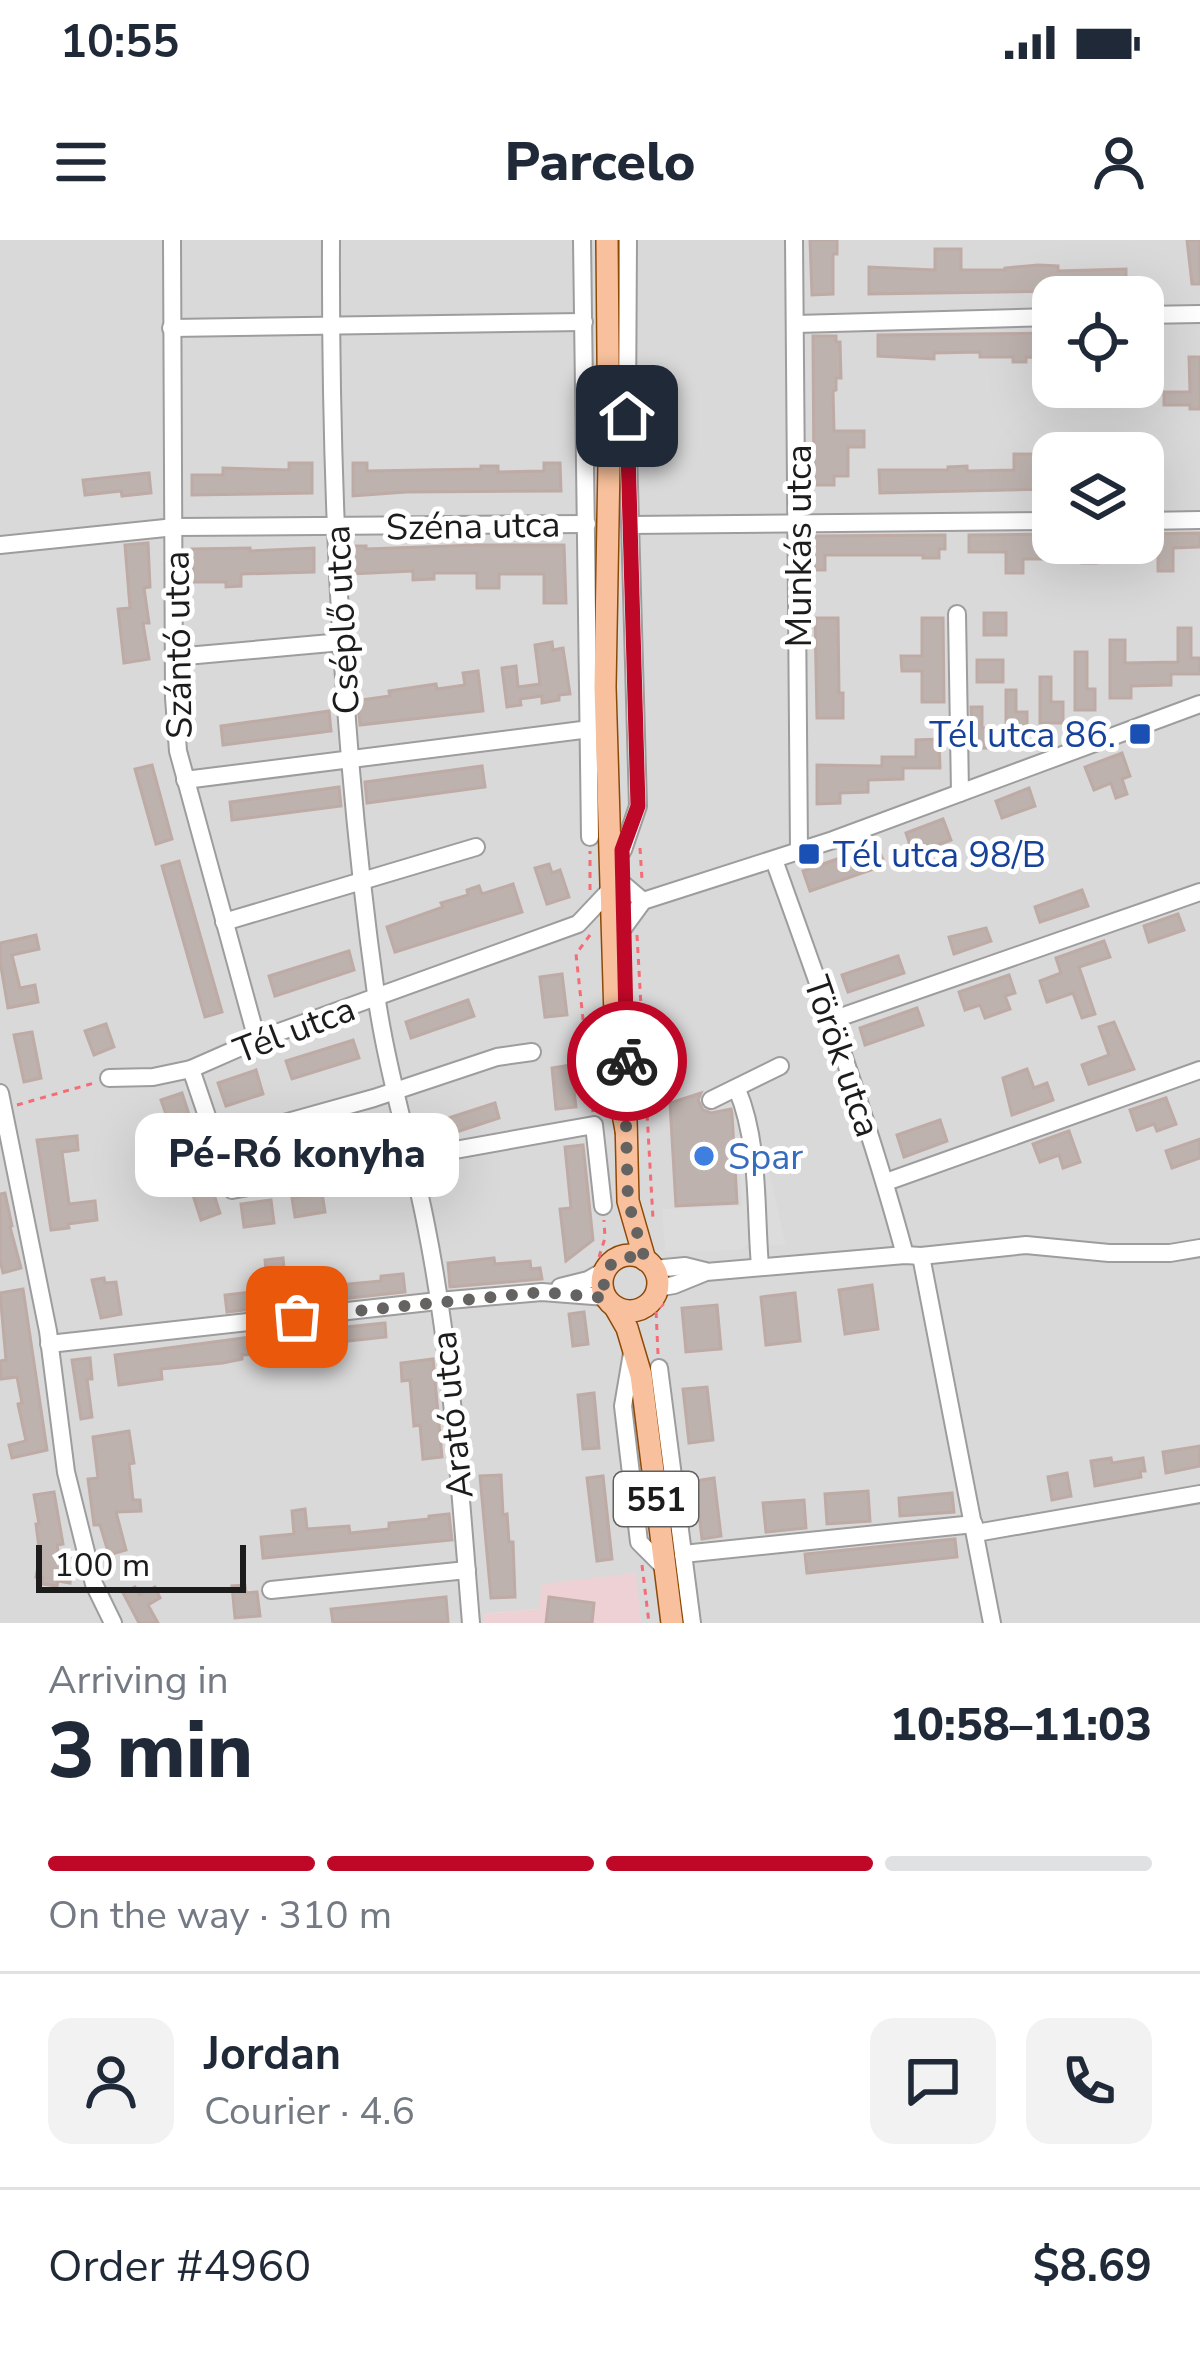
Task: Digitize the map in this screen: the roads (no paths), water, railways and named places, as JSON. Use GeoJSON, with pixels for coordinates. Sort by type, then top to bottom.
{"type":"FeatureCollection","features":[{"type":"Feature","properties":{"kind":"main road","name":"551"},"geometry":{"type":"LineString","coordinates":[[607,240],[605,687],[616,887]]}},
{"type":"Feature","properties":{"kind":"main road","name":"551"},"geometry":{"type":"LineString","coordinates":[[609,464],[615,511],[622,850],[608,931],[628,1201],[650,1281],[650,1371],[674,1561],[672,1623]]}},
{"type":"Feature","properties":{"kind":"main road","name":"551"},"geometry":{"type":"LineString","coordinates":[[628,1201],[602,1285],[650,1371]]}},
{"type":"Feature","properties":{"kind":"main road"},"geometry":{"type":"LineString","coordinates":[[609,1266],[623,1256],[634,1256],[650,1281],[635,1311],[610,1302]]}},
{"type":"Feature","properties":{"kind":"street","name":"Szántó utca"},"geometry":{"type":"LineString","coordinates":[[172,240],[178,751],[257,1040]]}},
{"type":"Feature","properties":{"kind":"street","name":"Cséplő utca"},"geometry":{"type":"LineString","coordinates":[[331,240],[348,759],[376,998]]}},
{"type":"Feature","properties":{"kind":"street"},"geometry":{"type":"LineString","coordinates":[[582,240],[590,837]]}},
{"type":"Feature","properties":{"kind":"street"},"geometry":{"type":"LineString","coordinates":[[622,850],[638,806],[627,416],[628,240]]}},
{"type":"Feature","properties":{"kind":"street","name":"Munkás utca"},"geometry":{"type":"LineString","coordinates":[[794,240],[800,851]]}},
{"type":"Feature","properties":{"kind":"street"},"geometry":{"type":"LineString","coordinates":[[1164,315],[1200,314]]}},
{"type":"Feature","properties":{"kind":"street"},"geometry":{"type":"LineString","coordinates":[[796,324],[1032,318]]}},
{"type":"Feature","properties":{"kind":"street"},"geometry":{"type":"LineString","coordinates":[[171,328],[584,322]]}},
{"type":"Feature","properties":{"kind":"street"},"geometry":{"type":"LineString","coordinates":[[1164,520],[1200,520]]}},
{"type":"Feature","properties":{"kind":"street"},"geometry":{"type":"LineString","coordinates":[[630,525],[1032,521]]}},
{"type":"Feature","properties":{"kind":"street","name":"Széna utca"},"geometry":{"type":"LineString","coordinates":[[0,545],[176,527],[587,524]]}},
{"type":"Feature","properties":{"kind":"street"},"geometry":{"type":"LineString","coordinates":[[957,614],[960,793]]}},
{"type":"Feature","properties":{"kind":"street"},"geometry":{"type":"LineString","coordinates":[[175,656],[342,642]]}},
{"type":"Feature","properties":{"kind":"street"},"geometry":{"type":"LineString","coordinates":[[608,931],[643,902],[800,851],[1200,704]]}},
{"type":"Feature","properties":{"kind":"street"},"geometry":{"type":"LineString","coordinates":[[185,780],[590,729]]}},
{"type":"Feature","properties":{"kind":"street"},"geometry":{"type":"LineString","coordinates":[[224,922],[476,847]]}},
{"type":"Feature","properties":{"kind":"street","name":"Török utca"},"geometry":{"type":"LineString","coordinates":[[774,860],[913,1256],[992,1623]]}},
{"type":"Feature","properties":{"kind":"street"},"geometry":{"type":"LineString","coordinates":[[616,887],[643,902]]}},
{"type":"Feature","properties":{"kind":"street","name":"Tél utca"},"geometry":{"type":"LineString","coordinates":[[109,1078],[191,1069],[376,998],[608,931],[616,887]]}},
{"type":"Feature","properties":{"kind":"street"},"geometry":{"type":"LineString","coordinates":[[832,1020],[1200,892]]}},
{"type":"Feature","properties":{"kind":"street","name":"Arató utca"},"geometry":{"type":"LineString","coordinates":[[376,998],[438,1301],[471,1623]]}},
{"type":"Feature","properties":{"kind":"street"},"geometry":{"type":"LineString","coordinates":[[216,1142],[497,1058],[532,1052]]}},
{"type":"Feature","properties":{"kind":"street"},"geometry":{"type":"LineString","coordinates":[[712,1100],[780,1066]]}},
{"type":"Feature","properties":{"kind":"street"},"geometry":{"type":"LineString","coordinates":[[191,1069],[232,1190],[594,1126],[603,1206]]}},
{"type":"Feature","properties":{"kind":"street"},"geometry":{"type":"LineString","coordinates":[[886,1182],[1200,1070]]}},
{"type":"Feature","properties":{"kind":"street"},"geometry":{"type":"LineString","coordinates":[[737,1089],[752,1144],[760,1266]]}},
{"type":"Feature","properties":{"kind":"street"},"geometry":{"type":"LineString","coordinates":[[2,1101],[4,1131],[50,1344],[66,1472],[94,1584],[113,1623]]}},
{"type":"Feature","properties":{"kind":"street"},"geometry":{"type":"LineString","coordinates":[[650,1281],[674,1285],[706,1272],[1026,1245],[1108,1253],[1200,1248]]}},
{"type":"Feature","properties":{"kind":"street"},"geometry":{"type":"LineString","coordinates":[[50,1344],[542,1292],[588,1280],[609,1266]]}},
{"type":"Feature","properties":{"kind":"street"},"geometry":{"type":"LineString","coordinates":[[542,1292],[610,1302]]}},
{"type":"Feature","properties":{"kind":"street"},"geometry":{"type":"LineString","coordinates":[[633,1346],[623,1406],[639,1542],[674,1561],[975,1528],[1200,1494]]}},
{"type":"Feature","properties":{"kind":"street"},"geometry":{"type":"LineString","coordinates":[[674,1561],[692,1623]]}},
{"type":"Feature","properties":{"kind":"street"},"geometry":{"type":"LineString","coordinates":[[271,1590],[466,1570]]}},
{"type":"Feature","properties":{"kind":"place","name":"Tél utca 86."},"geometry":{"type":"Point","coordinates":[1140,734]}},
{"type":"Feature","properties":{"kind":"place","name":"Tél utca 98/B"},"geometry":{"type":"Point","coordinates":[809,854]}},
{"type":"Feature","properties":{"kind":"place","name":"Spar"},"geometry":{"type":"Point","coordinates":[704,1156]}},
{"type":"Feature","properties":{"kind":"place","name":"Pé-Ró konyha"},"geometry":{"type":"Point","coordinates":[297,1317]}}]}
